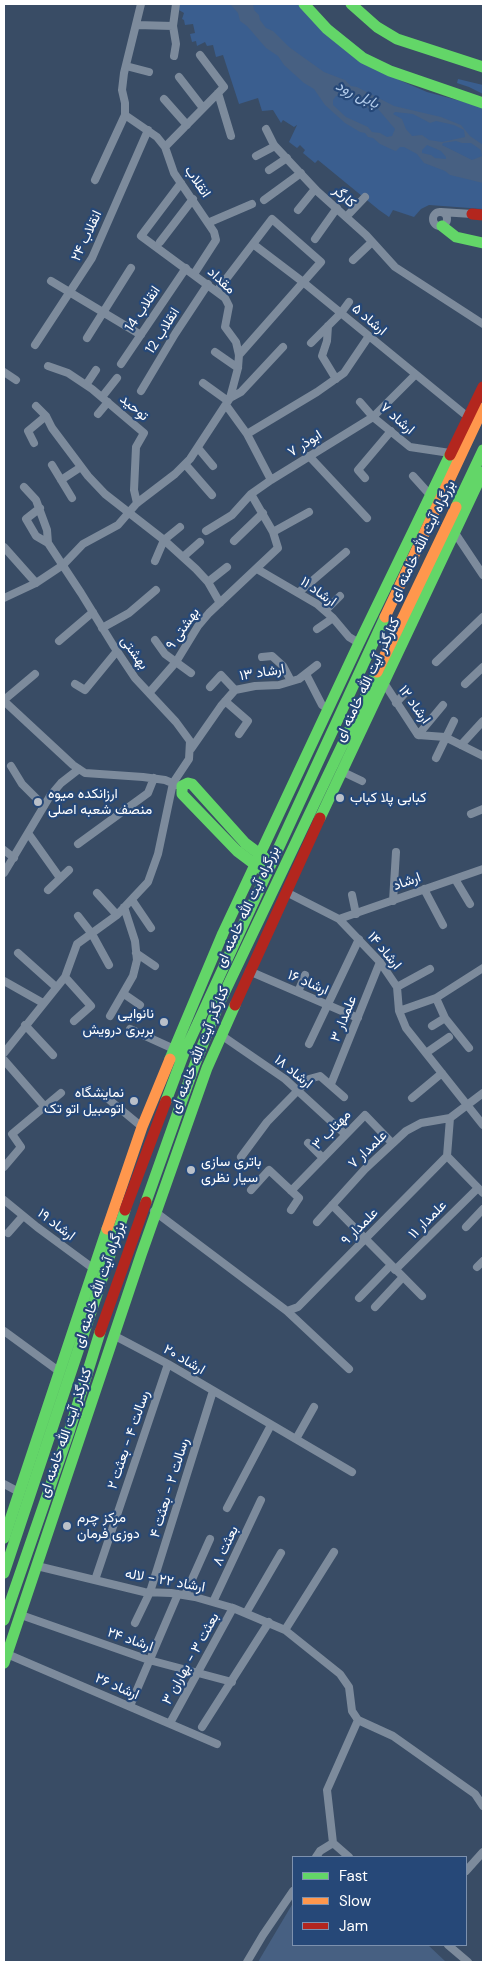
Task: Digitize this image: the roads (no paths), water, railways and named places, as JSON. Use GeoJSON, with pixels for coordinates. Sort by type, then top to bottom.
{"type":"FeatureCollection","features":[{"type":"Feature","properties":{"kind":"main road"},"geometry":{"type":"LineString","coordinates":[[304,4],[327,29],[363,58],[390,72],[483,103]]}},
{"type":"Feature","properties":{"kind":"main road"},"geometry":{"type":"LineString","coordinates":[[351,4],[377,27],[397,39],[483,68]]}},
{"type":"Feature","properties":{"kind":"main road"},"geometry":{"type":"LineString","coordinates":[[444,226],[456,237],[483,243]]}},
{"type":"Feature","properties":{"kind":"main road","name":"کنارگذر آیت الله خامنه ای"},"geometry":{"type":"LineString","coordinates":[[7,1539],[19,1492],[64,1375],[108,1224],[158,1086],[174,1049],[194,1014],[223,933],[383,592],[431,496],[450,453],[482,393]]}},
{"type":"Feature","properties":{"kind":"main road","name":"بزرگراه آیت الله خامنه ای"},"geometry":{"type":"LineString","coordinates":[[4,1573],[7,1539],[64,1375],[170,1089],[194,1014],[268,867],[483,408]]}},
{"type":"Feature","properties":{"kind":"main road","name":"بزرگراه آیت الله خامنه ای"},"geometry":{"type":"LineString","coordinates":[[4,1620],[113,1292],[144,1204],[201,1066],[219,1004],[326,792],[440,553],[483,450]]}},
{"type":"Feature","properties":{"kind":"main road","name":"کنارگذر آیت الله خامنه ای"},"geometry":{"type":"LineString","coordinates":[[5,1658],[156,1213],[201,1066],[220,1035],[286,892],[326,792],[342,771],[384,683],[440,553],[455,533],[483,474]]}},
{"type":"Feature","properties":{"kind":"main road"},"geometry":{"type":"LineString","coordinates":[[383,592],[399,587]]}},
{"type":"Feature","properties":{"kind":"main road"},"geometry":{"type":"LineString","coordinates":[[307,754],[318,759]]}},
{"type":"Feature","properties":{"kind":"main road"},"geometry":{"type":"LineString","coordinates":[[177,784],[192,784],[244,850],[268,867]]}},
{"type":"Feature","properties":{"kind":"main road"},"geometry":{"type":"LineString","coordinates":[[244,850],[260,845],[270,834]]}},
{"type":"Feature","properties":{"kind":"main road"},"geometry":{"type":"LineString","coordinates":[[244,850],[247,866],[246,887]]}},
{"type":"Feature","properties":{"kind":"main road"},"geometry":{"type":"LineString","coordinates":[[228,986],[240,991]]}},
{"type":"Feature","properties":{"kind":"main road"},"geometry":{"type":"LineString","coordinates":[[219,1004],[231,1010]]}},
{"type":"Feature","properties":{"kind":"main road"},"geometry":{"type":"LineString","coordinates":[[158,1086],[170,1089]]}},
{"type":"Feature","properties":{"kind":"main road"},"geometry":{"type":"LineString","coordinates":[[130,1163],[141,1166]]}},
{"type":"Feature","properties":{"kind":"main road"},"geometry":{"type":"LineString","coordinates":[[108,1224],[119,1230]]}},
{"type":"Feature","properties":{"kind":"main road"},"geometry":{"type":"LineString","coordinates":[[113,1292],[126,1297]]}},
{"type":"Feature","properties":{"kind":"main road"},"geometry":{"type":"LineString","coordinates":[[62,1449],[75,1453]]}},
{"type":"Feature","properties":{"kind":"main road"},"geometry":{"type":"LineString","coordinates":[[20,1572],[35,1571]]}},
{"type":"Feature","properties":{"kind":"street"},"geometry":{"type":"LineString","coordinates":[[96,180],[125,115],[122,90],[141,4]]}},
{"type":"Feature","properties":{"kind":"street"},"geometry":{"type":"LineString","coordinates":[[174,56],[176,44],[173,26],[176,4]]}},
{"type":"Feature","properties":{"kind":"street"},"geometry":{"type":"LineString","coordinates":[[136,25],[173,26]]}},
{"type":"Feature","properties":{"kind":"street"},"geometry":{"type":"LineString","coordinates":[[200,55],[221,90],[232,136]]}},
{"type":"Feature","properties":{"kind":"street"},"geometry":{"type":"LineString","coordinates":[[126,66],[149,72]]}},
{"type":"Feature","properties":{"kind":"street"},"geometry":{"type":"LineString","coordinates":[[179,77],[203,108]]}},
{"type":"Feature","properties":{"kind":"street"},"geometry":{"type":"LineString","coordinates":[[165,147],[221,90]]}},
{"type":"Feature","properties":{"kind":"street"},"geometry":{"type":"LineString","coordinates":[[164,98],[187,125]]}},
{"type":"Feature","properties":{"kind":"street","name":"انقلاب"},"geometry":{"type":"LineString","coordinates":[[125,115],[157,137],[165,147],[174,172],[210,222],[216,240],[194,274]]}},
{"type":"Feature","properties":{"kind":"street","name":"کارگر"},"geometry":{"type":"LineString","coordinates":[[266,129],[275,146],[315,188],[347,216],[395,267],[483,324]]}},
{"type":"Feature","properties":{"kind":"street","name":"انقلاب ۲۴"},"geometry":{"type":"LineString","coordinates":[[35,345],[71,293],[92,258],[148,130]]}},
{"type":"Feature","properties":{"kind":"street"},"geometry":{"type":"LineString","coordinates":[[256,156],[275,146]]}},
{"type":"Feature","properties":{"kind":"street"},"geometry":{"type":"LineString","coordinates":[[269,170],[287,158]]}},
{"type":"Feature","properties":{"kind":"street"},"geometry":{"type":"LineString","coordinates":[[264,200],[301,173]]}},
{"type":"Feature","properties":{"kind":"street","name":"مقداد"},"geometry":{"type":"LineString","coordinates":[[181,183],[141,236],[225,298],[229,306],[225,327],[236,342],[239,355],[238,368],[228,402]]}},
{"type":"Feature","properties":{"kind":"street"},"geometry":{"type":"LineString","coordinates":[[298,210],[315,188]]}},
{"type":"Feature","properties":{"kind":"street"},"geometry":{"type":"LineString","coordinates":[[347,216],[365,197]]}},
{"type":"Feature","properties":{"kind":"street"},"geometry":{"type":"LineString","coordinates":[[160,242],[193,199]]}},
{"type":"Feature","properties":{"kind":"street"},"geometry":{"type":"LineString","coordinates":[[210,222],[252,204]]}},
{"type":"Feature","properties":{"kind":"street"},"geometry":{"type":"LineString","coordinates":[[315,239],[337,208]]}},
{"type":"Feature","properties":{"kind":"street"},"geometry":{"type":"LineString","coordinates":[[454,211],[477,214],[456,217],[444,226],[436,226],[433,221],[434,217],[440,212],[454,211]]}},
{"type":"Feature","properties":{"kind":"street"},"geometry":{"type":"LineString","coordinates":[[217,291],[272,219],[321,262],[239,355]]}},
{"type":"Feature","properties":{"kind":"street"},"geometry":{"type":"LineString","coordinates":[[354,260],[372,242]]}},
{"type":"Feature","properties":{"kind":"street","name":"ارشاد ۵"},"geometry":{"type":"LineString","coordinates":[[253,244],[303,282],[468,417]]}},
{"type":"Feature","properties":{"kind":"street"},"geometry":{"type":"LineString","coordinates":[[88,338],[131,268]]}},
{"type":"Feature","properties":{"kind":"street","name":"انقلاب 14"},"geometry":{"type":"LineString","coordinates":[[121,364],[186,268]]}},
{"type":"Feature","properties":{"kind":"street"},"geometry":{"type":"LineString","coordinates":[[51,281],[140,335]]}},
{"type":"Feature","properties":{"kind":"street","name":"انقلاب 12"},"geometry":{"type":"LineString","coordinates":[[141,391],[208,284]]}},
{"type":"Feature","properties":{"kind":"street"},"geometry":{"type":"LineString","coordinates":[[311,343],[349,302]]}},
{"type":"Feature","properties":{"kind":"street"},"geometry":{"type":"LineString","coordinates":[[328,326],[327,341],[322,356],[336,379]]}},
{"type":"Feature","properties":{"kind":"street"},"geometry":{"type":"LineString","coordinates":[[247,434],[317,392],[344,373],[368,336]]}},
{"type":"Feature","properties":{"kind":"street"},"geometry":{"type":"LineString","coordinates":[[4,598],[36,583],[63,565],[83,544],[118,525],[137,503],[185,464],[198,448],[228,402],[241,392],[283,347]]}},
{"type":"Feature","properties":{"kind":"street"},"geometry":{"type":"LineString","coordinates":[[215,352],[238,368]]}},
{"type":"Feature","properties":{"kind":"street","name":"توحید"},"geometry":{"type":"LineString","coordinates":[[48,366],[68,373],[86,385],[144,433],[136,447],[134,490],[137,503]]}},
{"type":"Feature","properties":{"kind":"street"},"geometry":{"type":"LineString","coordinates":[[86,385],[96,370]]}},
{"type":"Feature","properties":{"kind":"street"},"geometry":{"type":"LineString","coordinates":[[4,372],[16,380]]}},
{"type":"Feature","properties":{"kind":"street","name":"ابوذر ۷"},"geometry":{"type":"LineString","coordinates":[[206,531],[232,514],[251,494],[271,480],[374,417],[415,375]]}},
{"type":"Feature","properties":{"kind":"street"},"geometry":{"type":"LineString","coordinates":[[98,414],[118,378]]}},
{"type":"Feature","properties":{"kind":"street"},"geometry":{"type":"LineString","coordinates":[[203,383],[228,402],[271,480]]}},
{"type":"Feature","properties":{"kind":"street","name":"ارشاد ۷"},"geometry":{"type":"LineString","coordinates":[[360,402],[374,417],[410,447],[450,453]]}},
{"type":"Feature","properties":{"kind":"street"},"geometry":{"type":"LineString","coordinates":[[36,406],[46,416],[52,428],[105,494],[130,512],[183,557],[208,582],[220,603]]}},
{"type":"Feature","properties":{"kind":"street"},"geometry":{"type":"LineString","coordinates":[[34,443],[28,431],[46,416]]}},
{"type":"Feature","properties":{"kind":"street"},"geometry":{"type":"LineString","coordinates":[[365,478],[358,470],[391,431]]}},
{"type":"Feature","properties":{"kind":"street"},"geometry":{"type":"LineString","coordinates":[[198,448],[213,466]]}},
{"type":"Feature","properties":{"kind":"street"},"geometry":{"type":"LineString","coordinates":[[309,456],[367,518]]}},
{"type":"Feature","properties":{"kind":"street"},"geometry":{"type":"LineString","coordinates":[[185,464],[212,495]]}},
{"type":"Feature","properties":{"kind":"street"},"geometry":{"type":"LineString","coordinates":[[52,465],[72,498]]}},
{"type":"Feature","properties":{"kind":"street"},"geometry":{"type":"LineString","coordinates":[[61,480],[82,467]]}},
{"type":"Feature","properties":{"kind":"street"},"geometry":{"type":"LineString","coordinates":[[413,476],[431,496]]}},
{"type":"Feature","properties":{"kind":"street"},"geometry":{"type":"LineString","coordinates":[[24,487],[36,500],[40,508],[48,530],[48,543]]}},
{"type":"Feature","properties":{"kind":"street"},"geometry":{"type":"LineString","coordinates":[[251,494],[273,532],[309,512]]}},
{"type":"Feature","properties":{"kind":"street"},"geometry":{"type":"LineString","coordinates":[[40,508],[26,519],[36,536],[48,543]]}},
{"type":"Feature","properties":{"kind":"street"},"geometry":{"type":"LineString","coordinates":[[234,540],[263,513]]}},
{"type":"Feature","properties":{"kind":"street"},"geometry":{"type":"LineString","coordinates":[[155,561],[164,540],[180,527]]}},
{"type":"Feature","properties":{"kind":"street","name":"بهشتی ۹"},"geometry":{"type":"LineString","coordinates":[[150,693],[176,662],[198,626],[278,548],[273,532]]}},
{"type":"Feature","properties":{"kind":"street"},"geometry":{"type":"LineString","coordinates":[[455,533],[483,575]]}},
{"type":"Feature","properties":{"kind":"street"},"geometry":{"type":"LineString","coordinates":[[183,557],[200,542]]}},
{"type":"Feature","properties":{"kind":"street","name":"بهشتی"},"geometry":{"type":"LineString","coordinates":[[48,543],[135,678],[176,722],[190,741],[189,750]]}},
{"type":"Feature","properties":{"kind":"street"},"geometry":{"type":"LineString","coordinates":[[4,547],[36,583]]}},
{"type":"Feature","properties":{"kind":"street"},"geometry":{"type":"LineString","coordinates":[[298,593],[346,552]]}},
{"type":"Feature","properties":{"kind":"street"},"geometry":{"type":"LineString","coordinates":[[208,582],[227,568]]}},
{"type":"Feature","properties":{"kind":"street","name":"ارشاد ۱۱"},"geometry":{"type":"LineString","coordinates":[[257,569],[325,611],[349,637],[359,643]]}},
{"type":"Feature","properties":{"kind":"street"},"geometry":{"type":"LineString","coordinates":[[102,628],[129,613],[156,590]]}},
{"type":"Feature","properties":{"kind":"street"},"geometry":{"type":"LineString","coordinates":[[325,611],[340,596]]}},
{"type":"Feature","properties":{"kind":"street"},"geometry":{"type":"LineString","coordinates":[[59,641],[93,612]]}},
{"type":"Feature","properties":{"kind":"street"},"geometry":{"type":"LineString","coordinates":[[436,662],[483,617]]}},
{"type":"Feature","properties":{"kind":"street"},"geometry":{"type":"LineString","coordinates":[[317,629],[333,618]]}},
{"type":"Feature","properties":{"kind":"street"},"geometry":{"type":"LineString","coordinates":[[155,640],[165,654],[191,673]]}},
{"type":"Feature","properties":{"kind":"street"},"geometry":{"type":"LineString","coordinates":[[75,684],[85,690],[117,651]]}},
{"type":"Feature","properties":{"kind":"street"},"geometry":{"type":"LineString","coordinates":[[262,657],[272,656],[283,666],[291,681]]}},
{"type":"Feature","properties":{"kind":"street","name":"ارشاد ۱۳"},"geometry":{"type":"LineString","coordinates":[[177,784],[189,759],[189,750],[235,690],[255,686],[279,685],[299,679],[318,665]]}},
{"type":"Feature","properties":{"kind":"street"},"geometry":{"type":"LineString","coordinates":[[465,684],[483,667]]}},
{"type":"Feature","properties":{"kind":"street"},"geometry":{"type":"LineString","coordinates":[[4,1053],[64,977],[76,944],[117,915],[148,882],[158,854],[177,784],[154,778],[85,773],[79,769],[4,700],[35,674]]}},
{"type":"Feature","properties":{"kind":"street","name":"ارشاد ۱۳"},"geometry":{"type":"LineString","coordinates":[[306,674],[322,705],[328,709]]}},
{"type":"Feature","properties":{"kind":"street"},"geometry":{"type":"LineString","coordinates":[[210,688],[221,675],[235,690]]}},
{"type":"Feature","properties":{"kind":"street","name":"ارشاد ۱۲"},"geometry":{"type":"LineString","coordinates":[[384,683],[418,735],[445,737],[483,756]]}},
{"type":"Feature","properties":{"kind":"street"},"geometry":{"type":"LineString","coordinates":[[396,702],[406,692]]}},
{"type":"Feature","properties":{"kind":"street"},"geometry":{"type":"LineString","coordinates":[[225,701],[248,721],[239,734]]}},
{"type":"Feature","properties":{"kind":"street"},"geometry":{"type":"LineString","coordinates":[[418,735],[444,705]]}},
{"type":"Feature","properties":{"kind":"street"},"geometry":{"type":"LineString","coordinates":[[461,745],[483,721]]}},
{"type":"Feature","properties":{"kind":"street"},"geometry":{"type":"LineString","coordinates":[[436,758],[454,722]]}},
{"type":"Feature","properties":{"kind":"street"},"geometry":{"type":"LineString","coordinates":[[11,766],[22,784],[44,806]]}},
{"type":"Feature","properties":{"kind":"street"},"geometry":{"type":"LineString","coordinates":[[4,872],[44,806],[61,783],[79,769]]}},
{"type":"Feature","properties":{"kind":"street"},"geometry":{"type":"LineString","coordinates":[[342,771],[362,781]]}},
{"type":"Feature","properties":{"kind":"street"},"geometry":{"type":"LineString","coordinates":[[78,844],[148,793],[154,778]]}},
{"type":"Feature","properties":{"kind":"street"},"geometry":{"type":"LineString","coordinates":[[471,814],[483,809]]}},
{"type":"Feature","properties":{"kind":"street"},"geometry":{"type":"LineString","coordinates":[[28,834],[60,878]]}},
{"type":"Feature","properties":{"kind":"street"},"geometry":{"type":"LineString","coordinates":[[4,850],[14,858]]}},
{"type":"Feature","properties":{"kind":"street"},"geometry":{"type":"LineString","coordinates":[[392,901],[396,852]]}},
{"type":"Feature","properties":{"kind":"street","name":"ارشاد"},"geometry":{"type":"LineString","coordinates":[[340,919],[483,869]]}},
{"type":"Feature","properties":{"kind":"street"},"geometry":{"type":"LineString","coordinates":[[48,890],[69,870]]}},
{"type":"Feature","properties":{"kind":"street"},"geometry":{"type":"LineString","coordinates":[[455,879],[470,904]]}},
{"type":"Feature","properties":{"kind":"street"},"geometry":{"type":"LineString","coordinates":[[424,889],[443,925]]}},
{"type":"Feature","properties":{"kind":"street","name":"ارشاد ۱۴"},"geometry":{"type":"LineString","coordinates":[[286,892],[340,919],[380,962],[397,988],[398,1010],[406,1028],[483,1125]]}},
{"type":"Feature","properties":{"kind":"street"},"geometry":{"type":"LineString","coordinates":[[97,893],[117,915]]}},
{"type":"Feature","properties":{"kind":"street"},"geometry":{"type":"LineString","coordinates":[[352,895],[356,914]]}},
{"type":"Feature","properties":{"kind":"street"},"geometry":{"type":"LineString","coordinates":[[132,900],[151,928]]}},
{"type":"Feature","properties":{"kind":"street"},"geometry":{"type":"LineString","coordinates":[[110,1016],[133,976],[137,960],[135,941],[124,907]]}},
{"type":"Feature","properties":{"kind":"street"},"geometry":{"type":"LineString","coordinates":[[78,916],[92,934],[109,965]]}},
{"type":"Feature","properties":{"kind":"street"},"geometry":{"type":"LineString","coordinates":[[309,1044],[358,940]]}},
{"type":"Feature","properties":{"kind":"street"},"geometry":{"type":"LineString","coordinates":[[18,952],[56,987]]}},
{"type":"Feature","properties":{"kind":"street"},"geometry":{"type":"LineString","coordinates":[[136,953],[155,966]]}},
{"type":"Feature","properties":{"kind":"street","name":"علمدار ۳"},"geometry":{"type":"LineString","coordinates":[[332,1084],[380,962]]}},
{"type":"Feature","properties":{"kind":"street"},"geometry":{"type":"LineString","coordinates":[[397,988],[430,969]]}},
{"type":"Feature","properties":{"kind":"street","name":"ارشاد ۱۶"},"geometry":{"type":"LineString","coordinates":[[249,971],[358,1018]]}},
{"type":"Feature","properties":{"kind":"street"},"geometry":{"type":"LineString","coordinates":[[398,1010],[436,998],[482,971]]}},
{"type":"Feature","properties":{"kind":"street"},"geometry":{"type":"LineString","coordinates":[[298,992],[305,975]]}},
{"type":"Feature","properties":{"kind":"street"},"geometry":{"type":"LineString","coordinates":[[64,977],[91,1006],[74,1020]]}},
{"type":"Feature","properties":{"kind":"street"},"geometry":{"type":"LineString","coordinates":[[4,982],[42,1003]]}},
{"type":"Feature","properties":{"kind":"street"},"geometry":{"type":"LineString","coordinates":[[124,994],[140,1005]]}},
{"type":"Feature","properties":{"kind":"street"},"geometry":{"type":"LineString","coordinates":[[436,998],[444,1018],[469,1048]]}},
{"type":"Feature","properties":{"kind":"street"},"geometry":{"type":"LineString","coordinates":[[432,1026],[444,1018]]}},
{"type":"Feature","properties":{"kind":"street"},"geometry":{"type":"LineString","coordinates":[[25,1025],[53,1055]]}},
{"type":"Feature","properties":{"kind":"street"},"geometry":{"type":"LineString","coordinates":[[130,1029],[174,1049]]}},
{"type":"Feature","properties":{"kind":"street","name":"ارشاد ۱۸"},"geometry":{"type":"LineString","coordinates":[[220,1035],[285,1079],[345,1134]]}},
{"type":"Feature","properties":{"kind":"street"},"geometry":{"type":"LineString","coordinates":[[426,1053],[449,1037]]}},
{"type":"Feature","properties":{"kind":"street"},"geometry":{"type":"LineString","coordinates":[[4,1060],[45,1107]]}},
{"type":"Feature","properties":{"kind":"street"},"geometry":{"type":"LineString","coordinates":[[412,1098],[442,1073]]}},
{"type":"Feature","properties":{"kind":"street"},"geometry":{"type":"LineString","coordinates":[[242,1157],[266,1122],[309,1079],[320,1076],[332,1084],[344,1097]]}},
{"type":"Feature","properties":{"kind":"street"},"geometry":{"type":"LineString","coordinates":[[4,1167],[21,1148],[12,1134],[61,1093]]}},
{"type":"Feature","properties":{"kind":"street"},"geometry":{"type":"LineString","coordinates":[[101,1093],[142,1127]]}},
{"type":"Feature","properties":{"kind":"street"},"geometry":{"type":"LineString","coordinates":[[481,1191],[447,1156],[450,1118],[483,1093]]}},
{"type":"Feature","properties":{"kind":"street","name":"مهتاب ۳"},"geometry":{"type":"LineString","coordinates":[[291,1191],[364,1115],[392,1143]]}},
{"type":"Feature","properties":{"kind":"street","name":"علمدار ۷"},"geometry":{"type":"LineString","coordinates":[[316,1222],[392,1143],[406,1131],[422,1123],[450,1118]]}},
{"type":"Feature","properties":{"kind":"street"},"geometry":{"type":"LineString","coordinates":[[308,1143],[322,1158]]}},
{"type":"Feature","properties":{"kind":"street","name":"علمدار ۹"},"geometry":{"type":"LineString","coordinates":[[287,1311],[298,1307],[447,1156]]}},
{"type":"Feature","properties":{"kind":"street"},"geometry":{"type":"LineString","coordinates":[[251,1190],[269,1170],[299,1198],[291,1210]]}},
{"type":"Feature","properties":{"kind":"street","name":"علمدار ۱۱"},"geometry":{"type":"LineString","coordinates":[[359,1298],[481,1191]]}},
{"type":"Feature","properties":{"kind":"street","name":"ارشاد ۱۹"},"geometry":{"type":"LineString","coordinates":[[4,1200],[94,1268]]}},
{"type":"Feature","properties":{"kind":"street"},"geometry":{"type":"LineString","coordinates":[[144,1204],[287,1311],[349,1369]]}},
{"type":"Feature","properties":{"kind":"street"},"geometry":{"type":"LineString","coordinates":[[332,1205],[422,1296]]}},
{"type":"Feature","properties":{"kind":"street"},"geometry":{"type":"LineString","coordinates":[[466,1227],[483,1209]]}},
{"type":"Feature","properties":{"kind":"street"},"geometry":{"type":"LineString","coordinates":[[8,1233],[23,1216]]}},
{"type":"Feature","properties":{"kind":"street"},"geometry":{"type":"LineString","coordinates":[[477,1267],[483,1261]]}},
{"type":"Feature","properties":{"kind":"street"},"geometry":{"type":"LineString","coordinates":[[375,1307],[403,1277]]}},
{"type":"Feature","properties":{"kind":"street"},"geometry":{"type":"LineString","coordinates":[[4,1331],[64,1375]]}},
{"type":"Feature","properties":{"kind":"street","name":"ارشاد ۲۰"},"geometry":{"type":"LineString","coordinates":[[115,1336],[168,1364],[352,1472]]}},
{"type":"Feature","properties":{"kind":"street","name":"رسالت ۴ - بعثت ۲"},"geometry":{"type":"LineString","coordinates":[[95,1580],[168,1364]]}},
{"type":"Feature","properties":{"kind":"street","name":"رسالت ۲ - بعثت ۴"},"geometry":{"type":"LineString","coordinates":[[135,1623],[150,1592],[213,1391]]}},
{"type":"Feature","properties":{"kind":"street"},"geometry":{"type":"LineString","coordinates":[[296,1439],[314,1407]]}},
{"type":"Feature","properties":{"kind":"street"},"geometry":{"type":"LineString","coordinates":[[227,1508],[271,1425]]}},
{"type":"Feature","properties":{"kind":"street"},"geometry":{"type":"LineString","coordinates":[[4,1484],[19,1492]]}},
{"type":"Feature","properties":{"kind":"street","name":"بعثت ۸"},"geometry":{"type":"LineString","coordinates":[[213,1602],[261,1500]]}},
{"type":"Feature","properties":{"kind":"street"},"geometry":{"type":"LineString","coordinates":[[130,1706],[149,1660],[210,1539]]}},
{"type":"Feature","properties":{"kind":"street"},"geometry":{"type":"LineString","coordinates":[[246,1613],[280,1552]]}},
{"type":"Feature","properties":{"kind":"street"},"geometry":{"type":"LineString","coordinates":[[285,1630],[334,1552]]}},
{"type":"Feature","properties":{"kind":"street","name":"ارشاد ۲۲ - لاله"},"geometry":{"type":"LineString","coordinates":[[35,1571],[95,1580],[150,1592],[181,1595],[234,1608],[269,1622],[285,1630],[340,1674],[349,1687],[352,1711],[358,1720]]}},
{"type":"Feature","properties":{"kind":"street","name":"بعثت ۳ - بهاران ۳"},"geometry":{"type":"LineString","coordinates":[[170,1723],[234,1608]]}},
{"type":"Feature","properties":{"kind":"street","name":"ارشاد ۲۴"},"geometry":{"type":"LineString","coordinates":[[20,1615],[149,1660],[232,1682]]}},
{"type":"Feature","properties":{"kind":"street"},"geometry":{"type":"LineString","coordinates":[[202,1727],[269,1622]]}},
{"type":"Feature","properties":{"kind":"street","name":"ارشاد ۲۶"},"geometry":{"type":"LineString","coordinates":[[5,1658],[130,1706],[217,1744]]}},
{"type":"Feature","properties":{"kind":"street"},"geometry":{"type":"LineString","coordinates":[[348,1856],[333,1843],[327,1790],[358,1720],[393,1736],[474,1794],[483,1806]]}},
{"type":"Feature","properties":{"kind":"street"},"geometry":{"type":"LineString","coordinates":[[317,1856],[320,1851],[333,1843]]}},
{"type":"Feature","properties":{"kind":"street"},"geometry":{"type":"LineString","coordinates":[[467,1870],[483,1852]]}},
{"type":"Feature","properties":{"kind":"street"},"geometry":{"type":"LineString","coordinates":[[247,1962],[292,1892]]}},
{"type":"Feature","properties":{"kind":"street"},"geometry":{"type":"LineString","coordinates":[[449,1946],[468,1962]]}},
{"type":"Feature","properties":{"kind":"water","name":"بابل رود"},"geometry":{"type":"Polygon","coordinates":[[[230,4],[253,4],[254,10],[266,28],[273,31],[289,47],[324,72],[345,80],[351,86],[357,87],[394,106],[441,117],[461,125],[470,136],[483,145],[483,183],[450,175],[445,171],[424,163],[417,154],[404,147],[400,147],[396,151],[393,150],[345,123],[325,105],[314,89],[304,83],[284,65],[278,56],[266,48],[247,26],[240,21],[238,13],[230,4]],[[336,96],[333,100],[333,105],[346,117],[368,127],[372,132],[380,133],[387,137],[392,136],[395,129],[378,109],[369,109],[363,103],[353,98],[336,96]],[[395,112],[393,114],[402,119],[406,129],[412,136],[422,135],[429,140],[442,142],[465,137],[464,130],[454,125],[436,121],[430,123],[413,114],[395,112]],[[456,141],[443,143],[442,145],[472,160],[482,156],[481,150],[471,143],[456,141]],[[427,145],[422,150],[422,153],[435,158],[446,159],[441,151],[427,145]]]}},
{"type":"Feature","properties":{"kind":"water"},"geometry":{"type":"Polygon","coordinates":[[[292,1905],[292,1946],[429,1946],[446,1962],[258,1962],[292,1905]]]}},
{"type":"Feature","properties":{"kind":"place","name":"کبابی پلا کباب"},"geometry":{"type":"Point","coordinates":[340,798]}},
{"type":"Feature","properties":{"kind":"place","name":"ارزانکده میوه منصف شعبه اصلی"},"geometry":{"type":"Point","coordinates":[38,802]}},
{"type":"Feature","properties":{"kind":"place","name":"نانوایی بربری درویش"},"geometry":{"type":"Point","coordinates":[164,1022]}},
{"type":"Feature","properties":{"kind":"place","name":"نمایشگاه اتومبیل اتو تک"},"geometry":{"type":"Point","coordinates":[134,1101]}},
{"type":"Feature","properties":{"kind":"place","name":"باتری سازی سیار نظری"},"geometry":{"type":"Point","coordinates":[191,1170]}},
{"type":"Feature","properties":{"kind":"place","name":"مرکز چرم دوزی فرمان"},"geometry":{"type":"Point","coordinates":[67,1526]}}]}
